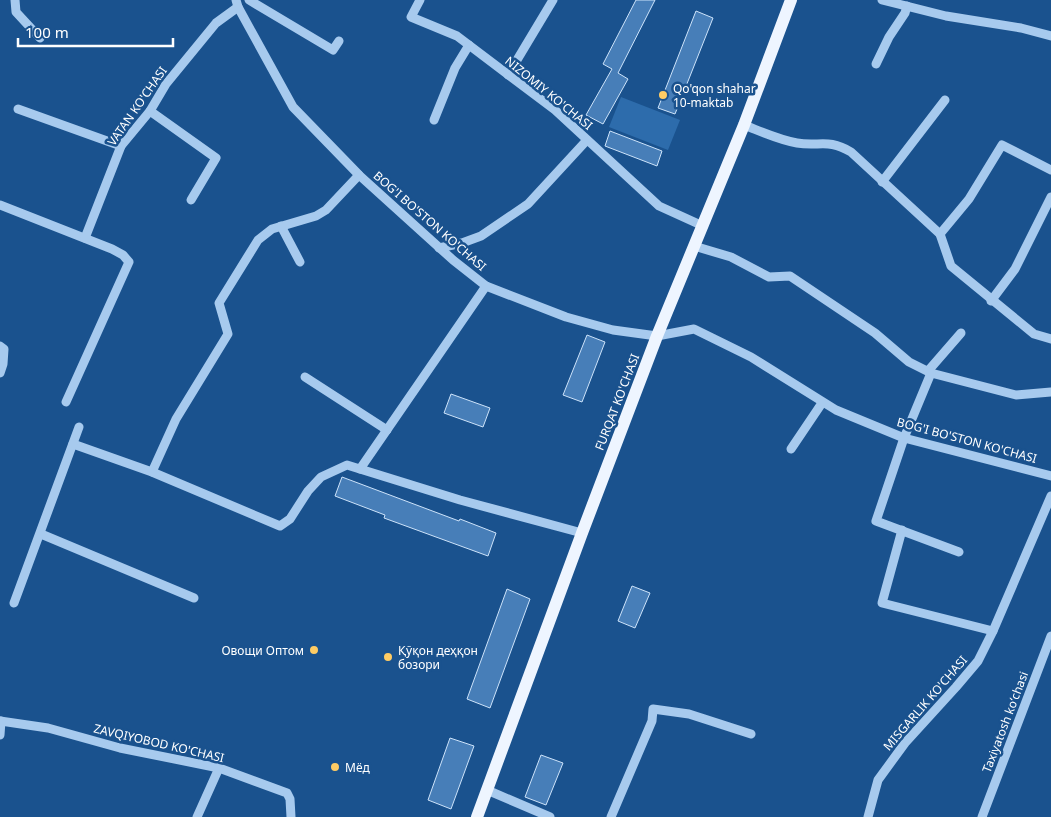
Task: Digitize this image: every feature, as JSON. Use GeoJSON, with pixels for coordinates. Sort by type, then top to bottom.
{"type":"FeatureCollection","features":[{"type":"Feature","properties":{"kind":"main road","name":"FURQAT KO'CHASI"},"geometry":{"type":"LineString","coordinates":[[477,817],[582,533],[658,336],[744,125],[791,0]]}},
{"type":"Feature","properties":{"kind":"street"},"geometry":{"type":"LineString","coordinates":[[15,0],[16,12],[40,38]]}},
{"type":"Feature","properties":{"kind":"street"},"geometry":{"type":"LineString","coordinates":[[249,0],[333,50],[339,41]]}},
{"type":"Feature","properties":{"kind":"street","name":"NIZOMIY KO'CHASI"},"geometry":{"type":"LineString","coordinates":[[420,0],[412,17],[457,36],[555,110],[659,206],[703,226]]}},
{"type":"Feature","properties":{"kind":"street"},"geometry":{"type":"LineString","coordinates":[[508,75],[552,0]]}},
{"type":"Feature","properties":{"kind":"street"},"geometry":{"type":"LineString","coordinates":[[882,0],[946,16],[1021,28],[1051,36]]}},
{"type":"Feature","properties":{"kind":"street","name":"VATAN KO'CHASI"},"geometry":{"type":"LineString","coordinates":[[84,238],[121,146],[150,111],[166,84],[216,23],[237,3]]}},
{"type":"Feature","properties":{"kind":"street","name":"BOG'I BO'STON KO'CHASI"},"geometry":{"type":"LineString","coordinates":[[237,3],[293,107],[358,175],[439,248],[486,286],[566,317],[613,330],[658,336],[694,329],[750,357],[822,403],[904,438],[1051,476]]}},
{"type":"Feature","properties":{"kind":"street"},"geometry":{"type":"LineString","coordinates":[[876,64],[889,37],[905,13],[907,6]]}},
{"type":"Feature","properties":{"kind":"street"},"geometry":{"type":"LineString","coordinates":[[434,120],[456,68],[469,45]]}},
{"type":"Feature","properties":{"kind":"street"},"geometry":{"type":"LineString","coordinates":[[882,182],[945,100]]}},
{"type":"Feature","properties":{"kind":"street"},"geometry":{"type":"LineString","coordinates":[[18,109],[121,146]]}},
{"type":"Feature","properties":{"kind":"street"},"geometry":{"type":"LineString","coordinates":[[150,111],[216,158],[191,200]]}},
{"type":"Feature","properties":{"kind":"street"},"geometry":{"type":"LineString","coordinates":[[744,125],[781,140],[800,144],[839,145],[851,152],[940,234],[951,266],[991,301],[1034,334],[1051,339]]}},
{"type":"Feature","properties":{"kind":"street"},"geometry":{"type":"LineString","coordinates":[[439,248],[462,243],[480,236],[528,204],[587,140]]}},
{"type":"Feature","properties":{"kind":"street"},"geometry":{"type":"LineString","coordinates":[[940,234],[969,199],[1002,145],[1051,170]]}},
{"type":"Feature","properties":{"kind":"street"},"geometry":{"type":"LineString","coordinates":[[152,472],[176,420],[228,334],[219,303],[258,240],[272,229],[316,216],[326,210],[358,175]]}},
{"type":"Feature","properties":{"kind":"street"},"geometry":{"type":"LineString","coordinates":[[991,301],[1014,270],[1051,198]]}},
{"type":"Feature","properties":{"kind":"street"},"geometry":{"type":"LineString","coordinates":[[0,205],[123,255],[129,262],[66,402]]}},
{"type":"Feature","properties":{"kind":"street"},"geometry":{"type":"LineString","coordinates":[[282,226],[300,262]]}},
{"type":"Feature","properties":{"kind":"street"},"geometry":{"type":"LineString","coordinates":[[694,246],[731,258],[769,277],[790,276],[875,333],[909,362],[929,372],[1016,395],[1051,392]]}},
{"type":"Feature","properties":{"kind":"street"},"geometry":{"type":"LineString","coordinates":[[360,469],[486,286]]}},
{"type":"Feature","properties":{"kind":"street"},"geometry":{"type":"LineString","coordinates":[[959,552],[876,521],[929,372],[961,333]]}},
{"type":"Feature","properties":{"kind":"street"},"geometry":{"type":"LineString","coordinates":[[0,346],[4,349],[0,373]]}},
{"type":"Feature","properties":{"kind":"street"},"geometry":{"type":"LineString","coordinates":[[305,377],[387,430]]}},
{"type":"Feature","properties":{"kind":"street"},"geometry":{"type":"LineString","coordinates":[[791,449],[822,403]]}},
{"type":"Feature","properties":{"kind":"street"},"geometry":{"type":"LineString","coordinates":[[14,604],[79,427]]}},
{"type":"Feature","properties":{"kind":"street"},"geometry":{"type":"LineString","coordinates":[[73,444],[152,472],[280,526],[290,519],[308,491],[321,477],[346,465],[460,500],[582,533]]}},
{"type":"Feature","properties":{"kind":"street","name":"MISGARLIK KO'CHASI"},"geometry":{"type":"LineString","coordinates":[[868,817],[878,780],[904,743],[978,661],[993,631],[1051,496]]}},
{"type":"Feature","properties":{"kind":"street"},"geometry":{"type":"LineString","coordinates":[[902,530],[882,603],[993,631]]}},
{"type":"Feature","properties":{"kind":"street"},"geometry":{"type":"LineString","coordinates":[[41,534],[194,598]]}},
{"type":"Feature","properties":{"kind":"street","name":"Taxiyatosh koʻchasi"},"geometry":{"type":"LineString","coordinates":[[982,817],[1051,636]]}},
{"type":"Feature","properties":{"kind":"street"},"geometry":{"type":"LineString","coordinates":[[611,817],[652,721],[653,709],[690,714],[751,734]]}},
{"type":"Feature","properties":{"kind":"street"},"geometry":{"type":"LineString","coordinates":[[0,735],[1,721]]}},
{"type":"Feature","properties":{"kind":"street","name":"ZAVQIYOBOD KO'CHASI"},"geometry":{"type":"LineString","coordinates":[[1,721],[48,728],[120,748],[219,768],[287,793],[290,799],[291,817]]}},
{"type":"Feature","properties":{"kind":"street"},"geometry":{"type":"LineString","coordinates":[[197,817],[219,768]]}},
{"type":"Feature","properties":{"kind":"street"},"geometry":{"type":"LineString","coordinates":[[487,790],[550,817]]}},
{"type":"Feature","properties":{"kind":"shaded area"},"geometry":{"type":"Polygon","coordinates":[[[621,97],[680,120],[668,150],[609,127],[621,97]]]}},
{"type":"Feature","properties":{"kind":"building"},"geometry":{"type":"Polygon","coordinates":[[[636,0],[655,0],[618,73],[628,79],[603,124],[586,115],[612,69],[603,64],[636,0]]]}},
{"type":"Feature","properties":{"kind":"building"},"geometry":{"type":"Polygon","coordinates":[[[696,11],[713,18],[675,114],[658,108],[696,11]]]}},
{"type":"Feature","properties":{"kind":"building"},"geometry":{"type":"Polygon","coordinates":[[[610,131],[662,151],[657,166],[605,146],[610,131]]]}},
{"type":"Feature","properties":{"kind":"building"},"geometry":{"type":"Polygon","coordinates":[[[587,335],[605,342],[582,402],[563,395],[587,335]]]}},
{"type":"Feature","properties":{"kind":"building"},"geometry":{"type":"Polygon","coordinates":[[[451,394],[490,408],[483,427],[444,413],[451,394]]]}},
{"type":"Feature","properties":{"kind":"building"},"geometry":{"type":"Polygon","coordinates":[[[342,477],[496,533],[488,556],[384,518],[385,515],[335,496],[342,477]]]}},
{"type":"Feature","properties":{"kind":"building"},"geometry":{"type":"Polygon","coordinates":[[[632,586],[650,593],[635,628],[618,621],[632,586]]]}},
{"type":"Feature","properties":{"kind":"building"},"geometry":{"type":"Polygon","coordinates":[[[507,589],[530,599],[490,708],[467,699],[507,589]]]}},
{"type":"Feature","properties":{"kind":"building"},"geometry":{"type":"Polygon","coordinates":[[[450,738],[474,746],[451,809],[428,800],[450,738]]]}},
{"type":"Feature","properties":{"kind":"building"},"geometry":{"type":"Polygon","coordinates":[[[541,755],[563,763],[546,805],[525,797],[541,755]]]}},
{"type":"Feature","properties":{"kind":"place","name":"Qo'qon shahar 10-maktab"},"geometry":{"type":"Point","coordinates":[663,95]}},
{"type":"Feature","properties":{"kind":"place","name":"Овощи Оптом"},"geometry":{"type":"Point","coordinates":[314,650]}},
{"type":"Feature","properties":{"kind":"place","name":"Қўқон деҳқон бозори"},"geometry":{"type":"Point","coordinates":[388,657]}},
{"type":"Feature","properties":{"kind":"place","name":"Мёд"},"geometry":{"type":"Point","coordinates":[335,767]}}]}
